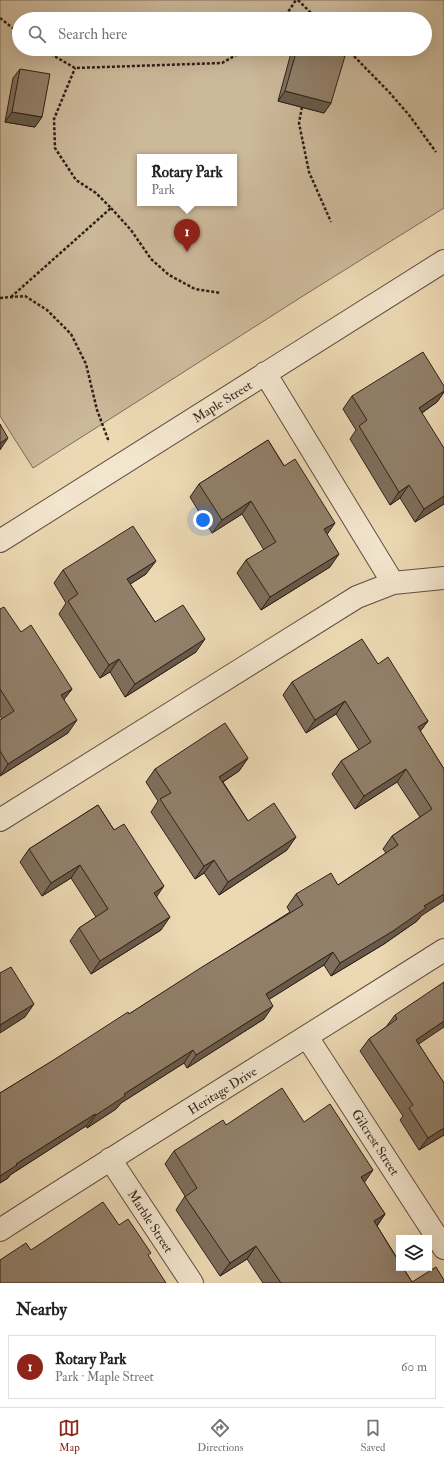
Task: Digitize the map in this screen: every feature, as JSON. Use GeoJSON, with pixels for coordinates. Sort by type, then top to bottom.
{"type":"FeatureCollection","features":[{"type":"Feature","properties":{"kind":"street","name":"Maple Street"},"geometry":{"type":"LineString","coordinates":[[0,541],[444,261]]}},
{"type":"Feature","properties":{"kind":"street"},"geometry":{"type":"LineString","coordinates":[[266,373],[393,583]]}},
{"type":"Feature","properties":{"kind":"street"},"geometry":{"type":"LineString","coordinates":[[0,820],[357,598],[393,583],[444,578]]}},
{"type":"Feature","properties":{"kind":"street","name":"Heritage Drive"},"geometry":{"type":"LineString","coordinates":[[0,1230],[110,1159],[444,950]]}},
{"type":"Feature","properties":{"kind":"street","name":"Gilcrest Street"},"geometry":{"type":"LineString","coordinates":[[307,1037],[444,1248]]}},
{"type":"Feature","properties":{"kind":"street","name":"Marble Street"},"geometry":{"type":"LineString","coordinates":[[110,1159],[192,1283]]}},
{"type":"Feature","properties":{"kind":"path"},"geometry":{"type":"LineString","coordinates":[[288,12],[297,0],[310,12]]}},
{"type":"Feature","properties":{"kind":"path"},"geometry":{"type":"LineString","coordinates":[[0,18],[12,27]]}},
{"type":"Feature","properties":{"kind":"path"},"geometry":{"type":"LineString","coordinates":[[54,56],[75,68],[222,63],[234,56]]}},
{"type":"Feature","properties":{"kind":"path"},"geometry":{"type":"LineString","coordinates":[[354,56],[390,92],[436,152]]}},
{"type":"Feature","properties":{"kind":"path"},"geometry":{"type":"LineString","coordinates":[[75,68],[54,119],[55,148],[76,180],[96,193],[111,208],[132,230],[151,259],[169,275],[195,289],[221,293]]}},
{"type":"Feature","properties":{"kind":"path"},"geometry":{"type":"LineString","coordinates":[[302,107],[299,123],[309,172],[331,222]]}},
{"type":"Feature","properties":{"kind":"path"},"geometry":{"type":"LineString","coordinates":[[11,297],[111,208]]}},
{"type":"Feature","properties":{"kind":"path"},"geometry":{"type":"LineString","coordinates":[[0,298],[25,296],[47,310],[71,334],[86,364],[97,410],[118,467]]}},
{"type":"Feature","properties":{"kind":"shaded area"},"geometry":{"type":"Polygon","coordinates":[[[0,0],[444,0],[444,208],[33,468],[0,416],[0,0]]]}},
{"type":"Feature","properties":{"kind":"building"},"geometry":{"type":"Polygon","coordinates":[[[295,56],[345,56],[331,103],[285,91],[295,56]]]}},
{"type":"Feature","properties":{"kind":"building"},"geometry":{"type":"Polygon","coordinates":[[[20,69],[50,74],[42,117],[12,112],[20,69]]]}},
{"type":"Feature","properties":{"kind":"building"},"geometry":{"type":"Polygon","coordinates":[[[423,352],[444,386],[444,391],[419,408],[444,448],[444,496],[424,509],[409,485],[399,492],[359,426],[367,420],[352,396],[423,352]]]}},
{"type":"Feature","properties":{"kind":"building"},"geometry":{"type":"Polygon","coordinates":[[[0,424],[8,438],[0,443],[0,424]]]}},
{"type":"Feature","properties":{"kind":"building"},"geometry":{"type":"Polygon","coordinates":[[[268,440],[284,466],[295,459],[335,523],[324,529],[339,554],[270,597],[246,560],[276,542],[251,501],[222,520],[199,484],[268,440]]]}},
{"type":"Feature","properties":{"kind":"building"},"geometry":{"type":"Polygon","coordinates":[[[133,526],[156,561],[127,579],[155,622],[183,605],[205,639],[135,684],[119,659],[109,665],[68,601],[78,594],[63,570],[133,526]]]}},
{"type":"Feature","properties":{"kind":"building"},"geometry":{"type":"Polygon","coordinates":[[[4,607],[21,632],[31,625],[72,689],[61,695],[77,720],[8,764],[0,751],[0,720],[14,711],[0,689],[0,609],[4,607]]]}},
{"type":"Feature","properties":{"kind":"building"},"geometry":{"type":"Polygon","coordinates":[[[362,639],[378,664],[388,657],[428,721],[418,727],[444,769],[444,894],[424,906],[426,908],[393,931],[340,963],[333,952],[266,994],[273,1006],[196,1055],[193,1050],[124,1094],[125,1096],[96,1115],[95,1114],[16,1164],[17,1165],[0,1176],[0,1093],[128,1012],[129,1014],[303,905],[296,894],[331,873],[338,885],[398,845],[392,836],[432,809],[406,769],[364,796],[341,761],[371,742],[345,701],[315,720],[292,682],[362,639]]]}},
{"type":"Feature","properties":{"kind":"building"},"geometry":{"type":"Polygon","coordinates":[[[225,723],[248,758],[219,777],[248,821],[274,803],[296,837],[228,882],[214,860],[204,866],[160,799],[171,793],[155,769],[225,723]]]}},
{"type":"Feature","properties":{"kind":"building"},"geometry":{"type":"Polygon","coordinates":[[[98,805],[114,830],[124,824],[164,886],[154,893],[170,917],[100,961],[79,928],[108,909],[80,865],[51,883],[29,849],[98,805]]]}},
{"type":"Feature","properties":{"kind":"building"},"geometry":{"type":"Polygon","coordinates":[[[11,967],[34,1004],[0,1025],[0,973],[11,967]]]}},
{"type":"Feature","properties":{"kind":"building"},"geometry":{"type":"Polygon","coordinates":[[[444,982],[444,1021],[416,1040],[444,1083],[444,1128],[428,1138],[409,1108],[413,1105],[369,1039],[397,1019],[395,1015],[444,982]]]}},
{"type":"Feature","properties":{"kind":"building"},"geometry":{"type":"Polygon","coordinates":[[[282,1088],[304,1122],[330,1104],[373,1170],[361,1177],[385,1214],[374,1221],[396,1257],[396,1271],[405,1271],[412,1282],[432,1271],[436,1267],[444,1280],[444,1283],[281,1283],[256,1246],[230,1263],[185,1197],[197,1188],[174,1151],[223,1120],[226,1125],[282,1088]]]}},
{"type":"Feature","properties":{"kind":"building"},"geometry":{"type":"Polygon","coordinates":[[[103,1202],[119,1225],[128,1219],[151,1253],[148,1255],[166,1283],[0,1283],[0,1260],[26,1243],[31,1250],[103,1202]]]}},
{"type":"Feature","properties":{"kind":"place","name":"Rotary Park"},"geometry":{"type":"Point","coordinates":[187,252]}}]}
